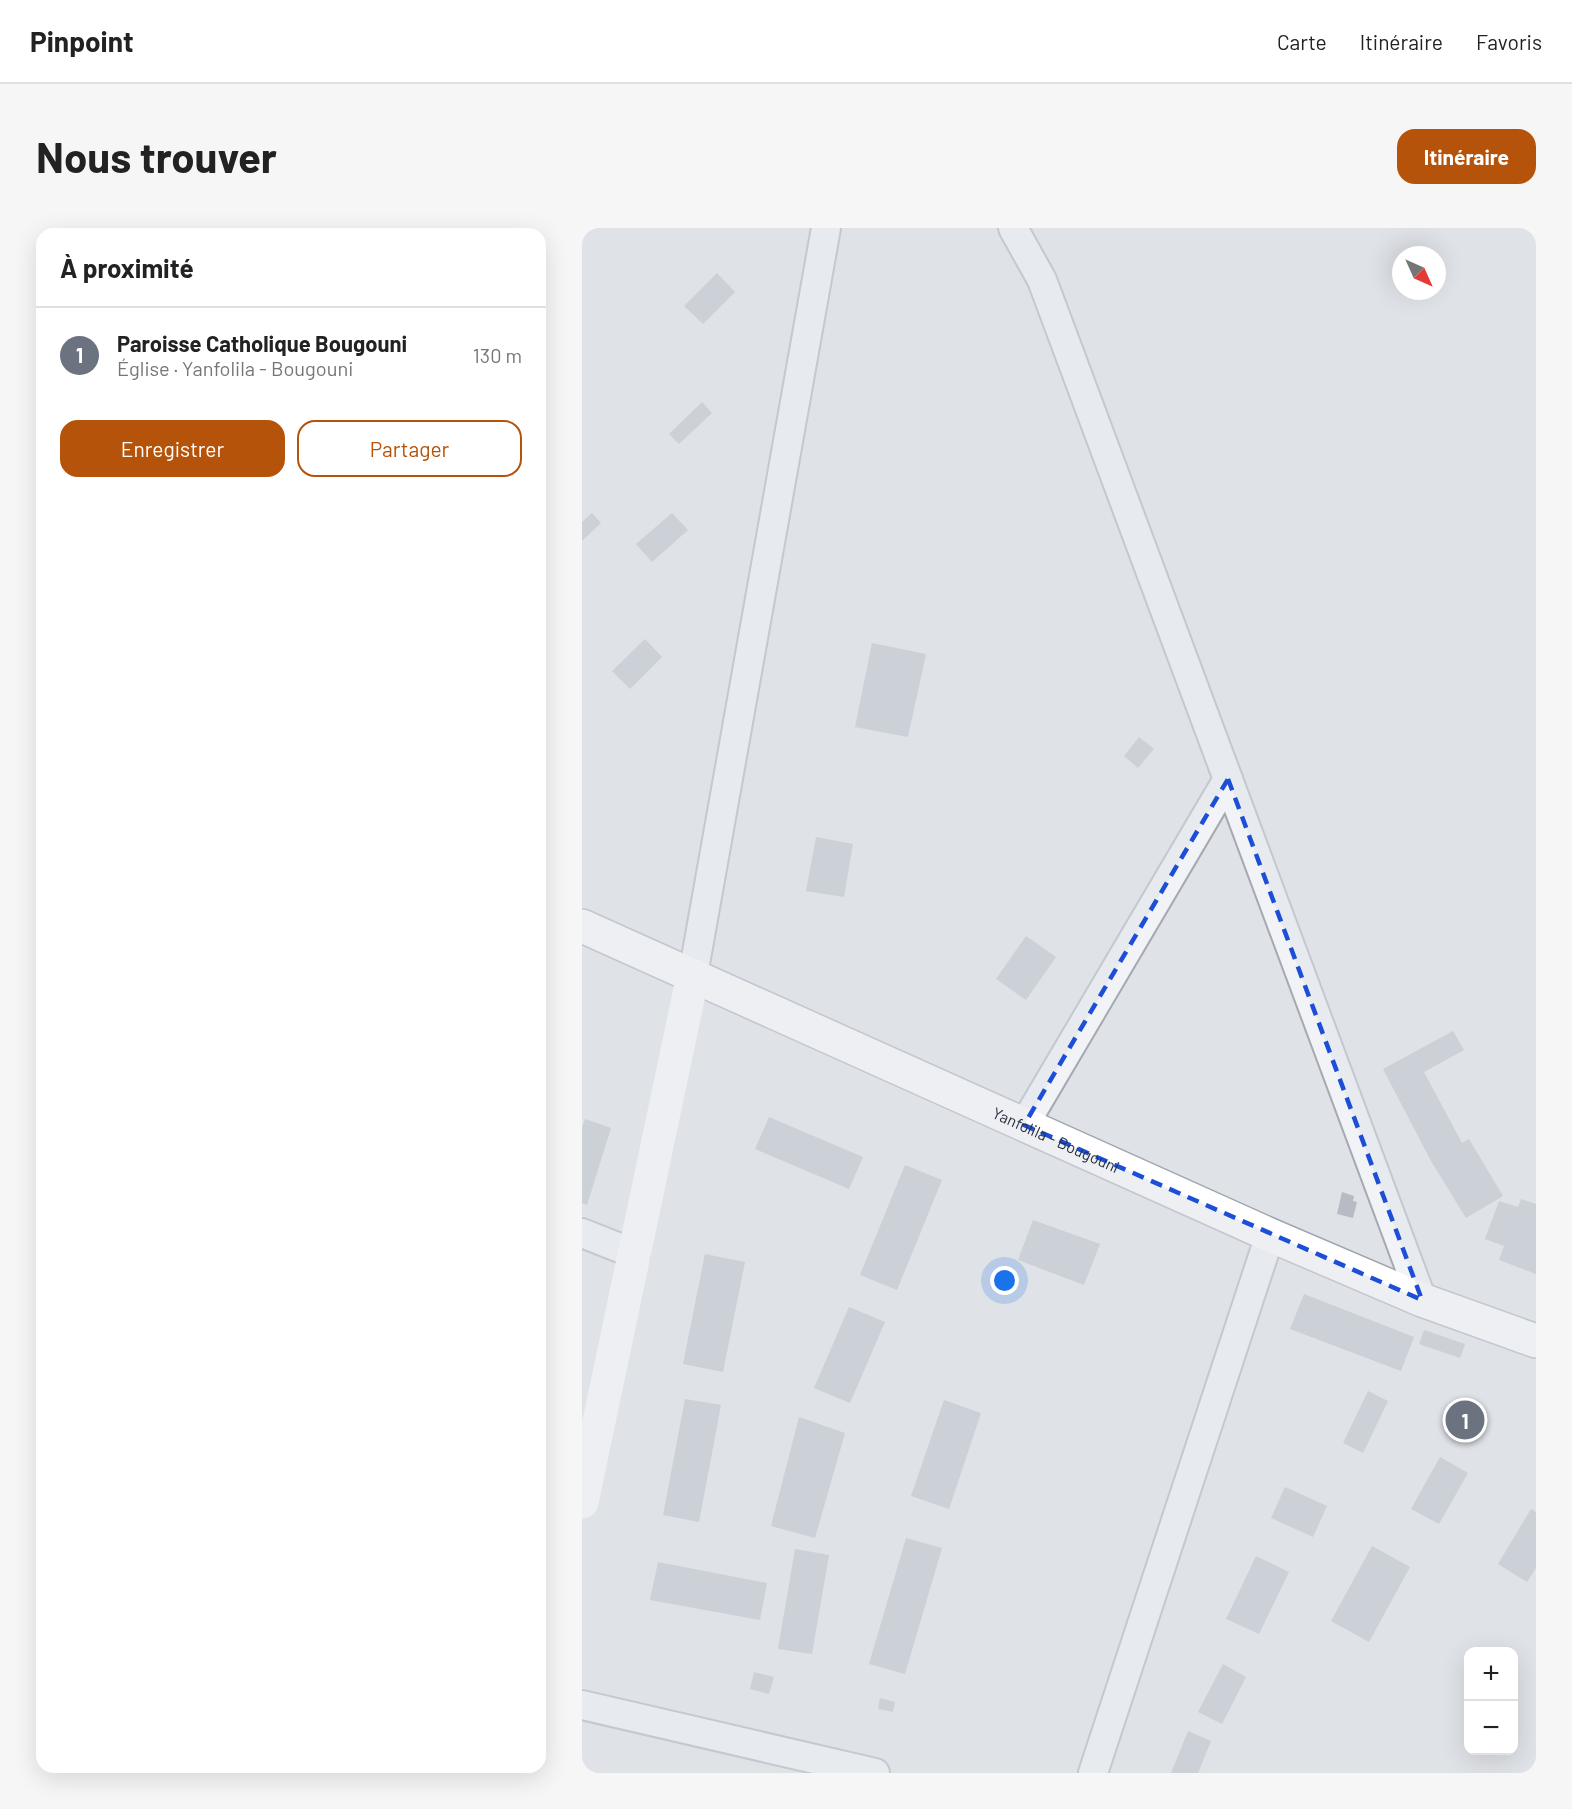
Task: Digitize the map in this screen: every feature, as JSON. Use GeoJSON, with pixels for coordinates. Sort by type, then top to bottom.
{"type":"FeatureCollection","features":[{"type":"Feature","properties":{"kind":"main road","name":"Yanfolila - Bougouni"},"geometry":{"type":"LineString","coordinates":[[582,926],[1270,1235],[1422,1300],[1536,1341]]}},
{"type":"Feature","properties":{"kind":"main road"},"geometry":{"type":"LineString","coordinates":[[583,1495],[693,975]]}},
{"type":"Feature","properties":{"kind":"street"},"geometry":{"type":"LineString","coordinates":[[693,975],[825,228]]}},
{"type":"Feature","properties":{"kind":"street"},"geometry":{"type":"LineString","coordinates":[[1013,228],[1042,280],[1422,1300]]}},
{"type":"Feature","properties":{"kind":"street"},"geometry":{"type":"LineString","coordinates":[[1024,1125],[1228,778]]}},
{"type":"Feature","properties":{"kind":"street"},"geometry":{"type":"LineString","coordinates":[[582,1233],[635,1254]]}},
{"type":"Feature","properties":{"kind":"street"},"geometry":{"type":"LineString","coordinates":[[1093,1773],[1270,1235]]}},
{"type":"Feature","properties":{"kind":"street"},"geometry":{"type":"LineString","coordinates":[[582,1706],[875,1773]]}},
{"type":"Feature","properties":{"kind":"highlighted area"},"geometry":{"type":"Polygon","coordinates":[[[1228,779],[1422,1300],[1024,1125],[1228,779]]]}},
{"type":"Feature","properties":{"kind":"building"},"geometry":{"type":"Polygon","coordinates":[[[717,273],[735,292],[703,324],[684,306],[717,273]]]}},
{"type":"Feature","properties":{"kind":"building"},"geometry":{"type":"Polygon","coordinates":[[[702,402],[712,413],[679,444],[669,434],[702,402]]]}},
{"type":"Feature","properties":{"kind":"building"},"geometry":{"type":"Polygon","coordinates":[[[592,513],[601,523],[582,541],[582,522],[592,513]]]}},
{"type":"Feature","properties":{"kind":"building"},"geometry":{"type":"Polygon","coordinates":[[[672,513],[688,530],[652,562],[636,544],[672,513]]]}},
{"type":"Feature","properties":{"kind":"building"},"geometry":{"type":"Polygon","coordinates":[[[645,639],[662,657],[630,689],[612,671],[645,639]]]}},
{"type":"Feature","properties":{"kind":"building"},"geometry":{"type":"Polygon","coordinates":[[[872,643],[926,654],[908,737],[855,727],[872,643]]]}},
{"type":"Feature","properties":{"kind":"building"},"geometry":{"type":"Polygon","coordinates":[[[1139,737],[1154,749],[1138,768],[1124,756],[1139,737]]]}},
{"type":"Feature","properties":{"kind":"building"},"geometry":{"type":"Polygon","coordinates":[[[816,837],[853,844],[844,897],[806,891],[816,837]]]}},
{"type":"Feature","properties":{"kind":"building"},"geometry":{"type":"Polygon","coordinates":[[[1026,936],[1056,957],[1026,1000],[996,979],[1026,936]]]}},
{"type":"Feature","properties":{"kind":"building"},"geometry":{"type":"Polygon","coordinates":[[[1453,1031],[1464,1050],[1424,1072],[1462,1143],[1469,1139],[1503,1196],[1466,1218],[1431,1161],[1383,1069],[1453,1031]]]}},
{"type":"Feature","properties":{"kind":"building"},"geometry":{"type":"Polygon","coordinates":[[[769,1117],[863,1157],[849,1189],[755,1149],[769,1117]]]}},
{"type":"Feature","properties":{"kind":"building"},"geometry":{"type":"Polygon","coordinates":[[[585,1119],[611,1128],[587,1205],[582,1203],[582,1128],[585,1119]]]}},
{"type":"Feature","properties":{"kind":"building"},"geometry":{"type":"Polygon","coordinates":[[[905,1165],[942,1180],[897,1290],[860,1275],[905,1165]]]}},
{"type":"Feature","properties":{"kind":"building"},"geometry":{"type":"Polygon","coordinates":[[[1342,1192],[1354,1196],[1353,1201],[1357,1202],[1353,1218],[1337,1214],[1342,1192]]]}},
{"type":"Feature","properties":{"kind":"building"},"geometry":{"type":"Polygon","coordinates":[[[1521,1199],[1536,1204],[1536,1274],[1499,1260],[1504,1246],[1485,1239],[1499,1201],[1518,1207],[1521,1199]]]}},
{"type":"Feature","properties":{"kind":"building"},"geometry":{"type":"Polygon","coordinates":[[[1033,1220],[1100,1244],[1084,1285],[1018,1260],[1033,1220]]]}},
{"type":"Feature","properties":{"kind":"building"},"geometry":{"type":"Polygon","coordinates":[[[705,1254],[745,1262],[723,1372],[683,1364],[705,1254]]]}},
{"type":"Feature","properties":{"kind":"building"},"geometry":{"type":"Polygon","coordinates":[[[1304,1294],[1414,1337],[1401,1371],[1290,1329],[1304,1294]]]}},
{"type":"Feature","properties":{"kind":"building"},"geometry":{"type":"Polygon","coordinates":[[[849,1307],[885,1322],[850,1403],[814,1388],[849,1307]]]}},
{"type":"Feature","properties":{"kind":"building"},"geometry":{"type":"Polygon","coordinates":[[[1424,1330],[1465,1344],[1460,1358],[1419,1344],[1424,1330]]]}},
{"type":"Feature","properties":{"kind":"building"},"geometry":{"type":"Polygon","coordinates":[[[1368,1391],[1388,1401],[1363,1453],[1343,1443],[1368,1391]]]}},
{"type":"Feature","properties":{"kind":"building"},"geometry":{"type":"Polygon","coordinates":[[[685,1399],[721,1405],[699,1522],[663,1515],[685,1399]]]}},
{"type":"Feature","properties":{"kind":"building"},"geometry":{"type":"Polygon","coordinates":[[[944,1400],[981,1413],[949,1509],[911,1496],[944,1400]]]}},
{"type":"Feature","properties":{"kind":"building"},"geometry":{"type":"Polygon","coordinates":[[[799,1417],[845,1433],[815,1538],[771,1526],[799,1417]]]}},
{"type":"Feature","properties":{"kind":"building"},"geometry":{"type":"Polygon","coordinates":[[[1440,1457],[1468,1473],[1439,1524],[1411,1509],[1440,1457]]]}},
{"type":"Feature","properties":{"kind":"building"},"geometry":{"type":"Polygon","coordinates":[[[1285,1487],[1327,1506],[1313,1537],[1271,1518],[1285,1487]]]}},
{"type":"Feature","properties":{"kind":"building"},"geometry":{"type":"Polygon","coordinates":[[[1531,1509],[1536,1512],[1536,1568],[1527,1582],[1498,1564],[1531,1509]]]}},
{"type":"Feature","properties":{"kind":"building"},"geometry":{"type":"Polygon","coordinates":[[[906,1538],[942,1548],[905,1674],[869,1664],[906,1538]]]}},
{"type":"Feature","properties":{"kind":"building"},"geometry":{"type":"Polygon","coordinates":[[[1372,1546],[1410,1567],[1369,1642],[1331,1621],[1372,1546]]]}},
{"type":"Feature","properties":{"kind":"building"},"geometry":{"type":"Polygon","coordinates":[[[795,1549],[829,1555],[812,1654],[778,1649],[795,1549]]]}},
{"type":"Feature","properties":{"kind":"building"},"geometry":{"type":"Polygon","coordinates":[[[1256,1556],[1289,1572],[1259,1634],[1226,1619],[1256,1556]]]}},
{"type":"Feature","properties":{"kind":"building"},"geometry":{"type":"Polygon","coordinates":[[[658,1562],[767,1583],[760,1620],[650,1600],[658,1562]]]}},
{"type":"Feature","properties":{"kind":"building"},"geometry":{"type":"Polygon","coordinates":[[[1223,1664],[1246,1677],[1222,1724],[1198,1712],[1223,1664]]]}},
{"type":"Feature","properties":{"kind":"building"},"geometry":{"type":"Polygon","coordinates":[[[754,1672],[774,1677],[769,1694],[750,1689],[754,1672]]]}},
{"type":"Feature","properties":{"kind":"building"},"geometry":{"type":"Polygon","coordinates":[[[880,1698],[895,1702],[893,1712],[878,1709],[880,1698]]]}},
{"type":"Feature","properties":{"kind":"building"},"geometry":{"type":"Polygon","coordinates":[[[1188,1731],[1211,1741],[1198,1773],[1171,1773],[1188,1731]]]}},
{"type":"Feature","properties":{"kind":"place","name":"Paroisse Catholique Bougouni"},"geometry":{"type":"Point","coordinates":[1465,1420]}}]}
